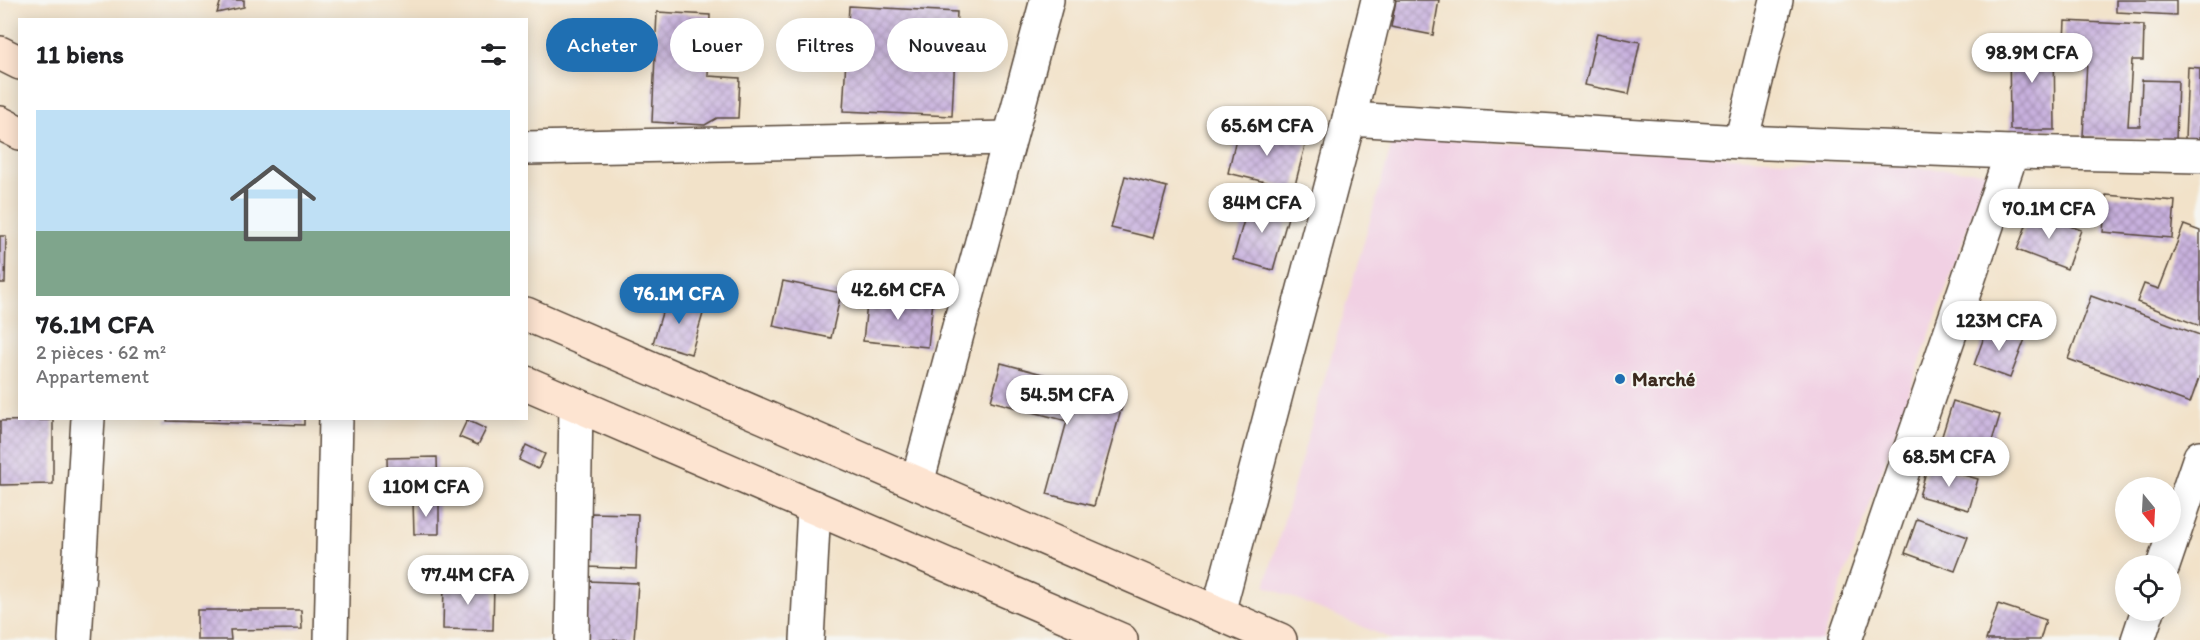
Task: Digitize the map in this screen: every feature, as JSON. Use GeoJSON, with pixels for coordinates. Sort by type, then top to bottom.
{"type":"FeatureCollection","features":[{"type":"Feature","properties":{"kind":"main road"},"geometry":{"type":"LineString","coordinates":[[0,53],[18,62]]}},
{"type":"Feature","properties":{"kind":"main road"},"geometry":{"type":"LineString","coordinates":[[0,123],[18,132]]}},
{"type":"Feature","properties":{"kind":"main road"},"geometry":{"type":"LineString","coordinates":[[528,315],[1280,640]]}},
{"type":"Feature","properties":{"kind":"main road"},"geometry":{"type":"LineString","coordinates":[[528,384],[1121,640]]}},
{"type":"Feature","properties":{"kind":"street"},"geometry":{"type":"LineString","coordinates":[[917,483],[1047,0]]}},
{"type":"Feature","properties":{"kind":"street"},"geometry":{"type":"LineString","coordinates":[[1218,613],[1349,119],[1378,0]]}},
{"type":"Feature","properties":{"kind":"street"},"geometry":{"type":"LineString","coordinates":[[1741,142],[1776,0]]}},
{"type":"Feature","properties":{"kind":"street"},"geometry":{"type":"LineString","coordinates":[[1349,119],[1741,142],[2200,156]]}},
{"type":"Feature","properties":{"kind":"street"},"geometry":{"type":"LineString","coordinates":[[528,148],[1009,138]]}},
{"type":"Feature","properties":{"kind":"street"},"geometry":{"type":"LineString","coordinates":[[1845,640],[2012,152]]}},
{"type":"Feature","properties":{"kind":"street"},"geometry":{"type":"LineString","coordinates":[[572,640],[576,405]]}},
{"type":"Feature","properties":{"kind":"street"},"geometry":{"type":"LineString","coordinates":[[75,640],[88,420]]}},
{"type":"Feature","properties":{"kind":"street"},"geometry":{"type":"LineString","coordinates":[[331,640],[336,420]]}},
{"type":"Feature","properties":{"kind":"street"},"geometry":{"type":"LineString","coordinates":[[2167,555],[2200,457]]}},
{"type":"Feature","properties":{"kind":"street"},"geometry":{"type":"LineString","coordinates":[[807,640],[814,507]]}},
{"type":"Feature","properties":{"kind":"street"},"geometry":{"type":"LineString","coordinates":[[2138,640],[2144,621]]}},
{"type":"Feature","properties":{"kind":"shaded area","name":"Marché"},"geometry":{"type":"Polygon","coordinates":[[[1394,137],[1987,172],[1822,640],[1394,640],[1265,586],[1394,137]]]}},
{"type":"Feature","properties":{"kind":"building"},"geometry":{"type":"Polygon","coordinates":[[[221,0],[244,0],[244,7],[217,13],[221,0]]]}},
{"type":"Feature","properties":{"kind":"building"},"geometry":{"type":"Polygon","coordinates":[[[1396,0],[1439,0],[1433,35],[1391,27],[1396,0]]]}},
{"type":"Feature","properties":{"kind":"building"},"geometry":{"type":"Polygon","coordinates":[[[2116,0],[2176,0],[2176,15],[2116,12],[2116,0]]]}},
{"type":"Feature","properties":{"kind":"building"},"geometry":{"type":"Polygon","coordinates":[[[849,6],[957,12],[957,18],[887,18],[887,72],[954,72],[952,116],[843,111],[845,72],[875,72],[875,18],[848,18],[849,6]]]}},
{"type":"Feature","properties":{"kind":"building"},"geometry":{"type":"Polygon","coordinates":[[[657,12],[710,15],[710,18],[670,18],[670,72],[708,72],[708,76],[740,78],[738,118],[717,118],[705,125],[652,122],[654,72],[658,72],[657,12]]]}},
{"type":"Feature","properties":{"kind":"building"},"geometry":{"type":"Polygon","coordinates":[[[2065,21],[2144,25],[2143,60],[2132,60],[2128,126],[2140,126],[2142,80],[2178,81],[2176,140],[2083,136],[2087,61],[2063,60],[2065,21]]]}},
{"type":"Feature","properties":{"kind":"building"},"geometry":{"type":"Polygon","coordinates":[[[1597,33],[1640,42],[1629,94],[1585,85],[1597,33]]]}},
{"type":"Feature","properties":{"kind":"building"},"geometry":{"type":"Polygon","coordinates":[[[2009,37],[2054,37],[2055,130],[2010,130],[2009,37]]]}},
{"type":"Feature","properties":{"kind":"building"},"geometry":{"type":"Polygon","coordinates":[[[2188,67],[2200,68],[2200,139],[2185,139],[2188,67]]]}},
{"type":"Feature","properties":{"kind":"building"},"geometry":{"type":"Polygon","coordinates":[[[1239,126],[1306,142],[1294,189],[1228,173],[1239,126]]]}},
{"type":"Feature","properties":{"kind":"building"},"geometry":{"type":"Polygon","coordinates":[[[1125,176],[1167,187],[1153,238],[1111,228],[1125,176]]]}},
{"type":"Feature","properties":{"kind":"building"},"geometry":{"type":"Polygon","coordinates":[[[2106,195],[2175,201],[2172,238],[2103,232],[2106,195]]]}},
{"type":"Feature","properties":{"kind":"building"},"geometry":{"type":"Polygon","coordinates":[[[1250,199],[1290,210],[1273,270],[1233,259],[1250,199]]]}},
{"type":"Feature","properties":{"kind":"building"},"geometry":{"type":"Polygon","coordinates":[[[2031,212],[2081,230],[2067,269],[2017,250],[2031,212]]]}},
{"type":"Feature","properties":{"kind":"building"},"geometry":{"type":"Polygon","coordinates":[[[2184,225],[2200,231],[2200,326],[2137,302],[2144,284],[2159,289],[2184,225]]]}},
{"type":"Feature","properties":{"kind":"building"},"geometry":{"type":"Polygon","coordinates":[[[0,236],[6,236],[5,283],[0,283],[0,236]]]}},
{"type":"Feature","properties":{"kind":"building"},"geometry":{"type":"Polygon","coordinates":[[[783,281],[841,293],[831,338],[773,326],[783,281]]]}},
{"type":"Feature","properties":{"kind":"building"},"geometry":{"type":"Polygon","coordinates":[[[868,295],[933,301],[928,347],[863,341],[868,295]]]}},
{"type":"Feature","properties":{"kind":"building"},"geometry":{"type":"Polygon","coordinates":[[[667,296],[705,307],[691,354],[653,343],[667,296]]]}},
{"type":"Feature","properties":{"kind":"building"},"geometry":{"type":"Polygon","coordinates":[[[2091,296],[2200,335],[2200,375],[2190,403],[2068,359],[2091,296]]]}},
{"type":"Feature","properties":{"kind":"building"},"geometry":{"type":"Polygon","coordinates":[[[1988,326],[2025,339],[2010,378],[1974,365],[1988,326]]]}},
{"type":"Feature","properties":{"kind":"building"},"geometry":{"type":"Polygon","coordinates":[[[1001,363],[1125,396],[1094,506],[1047,494],[1067,421],[991,401],[1001,363]]]}},
{"type":"Feature","properties":{"kind":"building"},"geometry":{"type":"Polygon","coordinates":[[[1953,401],[2000,415],[1988,454],[1941,439],[1953,401]]]}},
{"type":"Feature","properties":{"kind":"building"},"geometry":{"type":"Polygon","coordinates":[[[53,420],[53,484],[0,485],[0,421],[53,420]]]}},
{"type":"Feature","properties":{"kind":"building"},"geometry":{"type":"Polygon","coordinates":[[[304,420],[304,425],[167,421],[304,420]]]}},
{"type":"Feature","properties":{"kind":"building"},"geometry":{"type":"Polygon","coordinates":[[[467,420],[486,429],[478,445],[459,437],[467,420]]]}},
{"type":"Feature","properties":{"kind":"building"},"geometry":{"type":"Polygon","coordinates":[[[526,445],[545,454],[538,469],[519,460],[526,445]]]}},
{"type":"Feature","properties":{"kind":"building"},"geometry":{"type":"Polygon","coordinates":[[[437,457],[438,499],[388,500],[387,458],[437,457]]]}},
{"type":"Feature","properties":{"kind":"building"},"geometry":{"type":"Polygon","coordinates":[[[1928,465],[1978,479],[1969,510],[1919,496],[1928,465]]]}},
{"type":"Feature","properties":{"kind":"building"},"geometry":{"type":"Polygon","coordinates":[[[413,501],[439,502],[439,534],[414,534],[413,501]]]}},
{"type":"Feature","properties":{"kind":"building"},"geometry":{"type":"Polygon","coordinates":[[[590,513],[638,514],[636,569],[588,567],[590,513]]]}},
{"type":"Feature","properties":{"kind":"building"},"geometry":{"type":"Polygon","coordinates":[[[1917,519],[1968,537],[1955,571],[1905,553],[1917,519]]]}},
{"type":"Feature","properties":{"kind":"building"},"geometry":{"type":"Polygon","coordinates":[[[587,581],[638,583],[634,640],[584,640],[587,581]]]}},
{"type":"Feature","properties":{"kind":"building"},"geometry":{"type":"Polygon","coordinates":[[[444,582],[494,583],[493,630],[443,629],[444,582]]]}},
{"type":"Feature","properties":{"kind":"building"},"geometry":{"type":"Polygon","coordinates":[[[1998,604],[2046,620],[2040,640],[1986,640],[1998,604]]]}},
{"type":"Feature","properties":{"kind":"building"},"geometry":{"type":"Polygon","coordinates":[[[197,610],[301,610],[302,629],[230,630],[231,640],[197,640],[197,610]]]}},
{"type":"Feature","properties":{"kind":"place","name":"Marché"},"geometry":{"type":"Point","coordinates":[1620,379]}}]}
